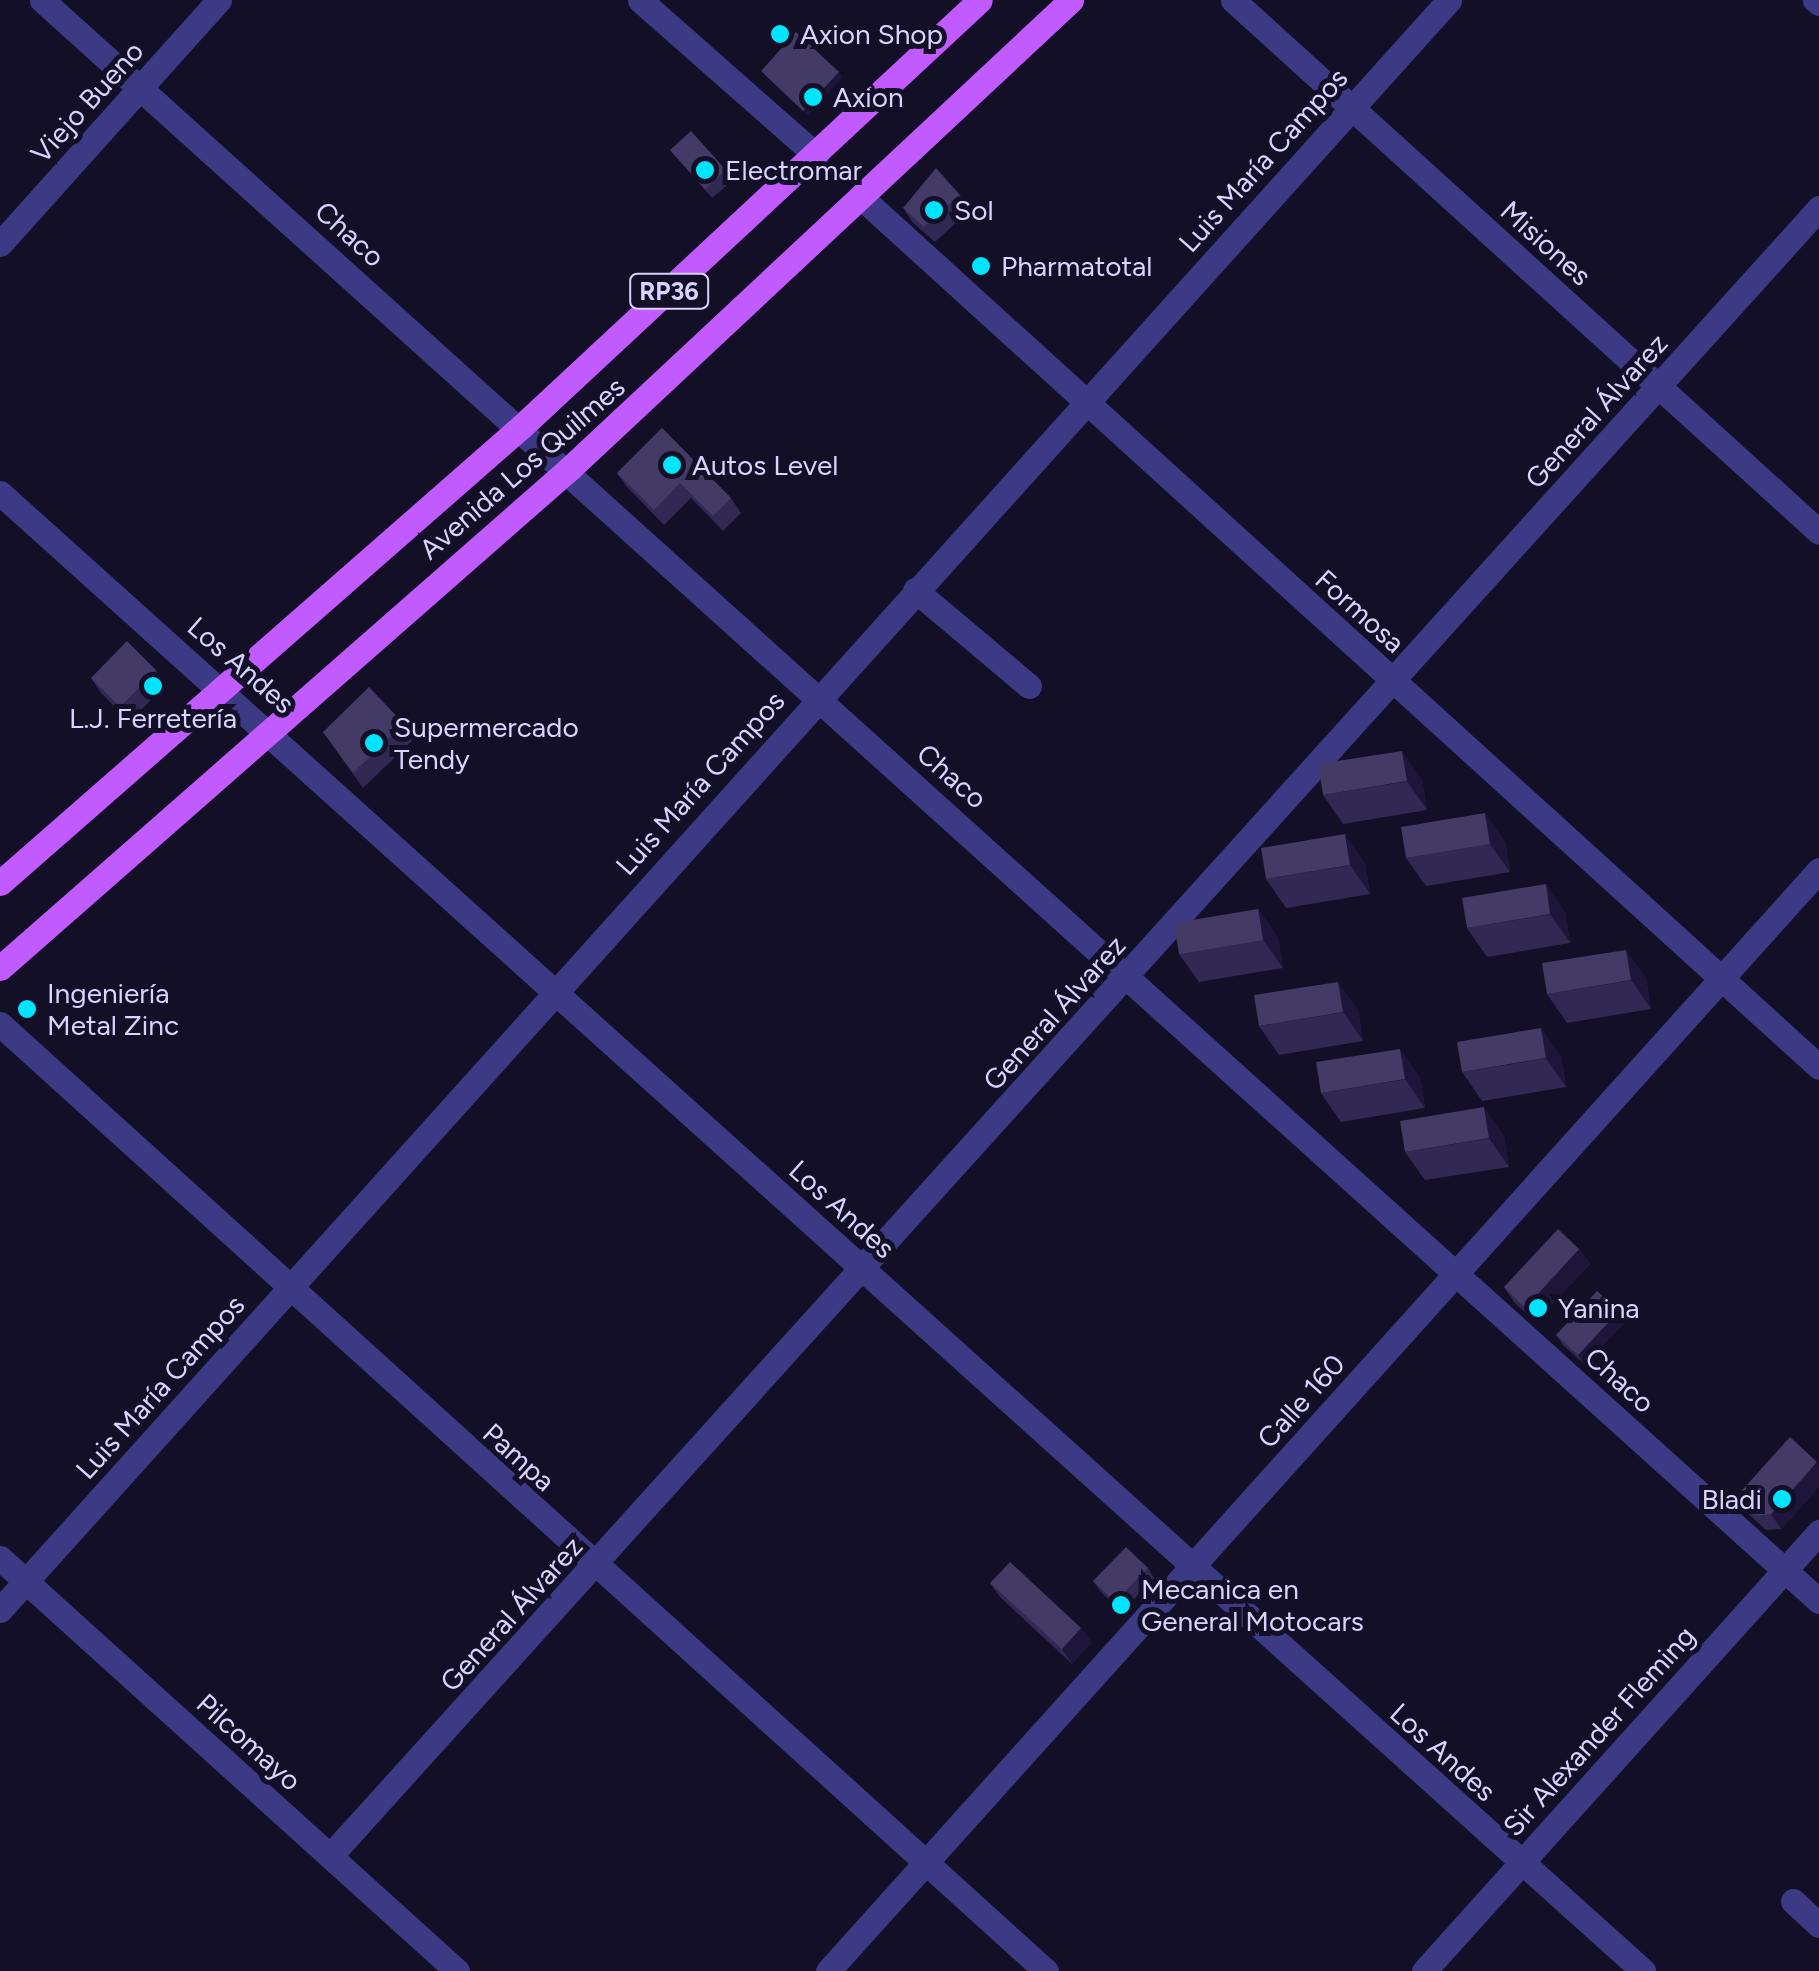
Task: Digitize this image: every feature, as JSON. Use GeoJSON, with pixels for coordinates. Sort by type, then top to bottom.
{"type":"FeatureCollection","features":[{"type":"Feature","properties":{"kind":"main road","name":"Avenida Los Quilmes"},"geometry":{"type":"LineString","coordinates":[[0,882],[522,426],[980,0]]}},
{"type":"Feature","properties":{"kind":"main road","name":"Avenida Los Quilmes"},"geometry":{"type":"LineString","coordinates":[[0,968],[569,469],[1071,0]]}},
{"type":"Feature","properties":{"kind":"street","name":"Chaco"},"geometry":{"type":"LineString","coordinates":[[42,0],[522,426],[817,698],[1129,973],[1819,1601]]}},
{"type":"Feature","properties":{"kind":"street","name":"Viejo Bueno"},"geometry":{"type":"LineString","coordinates":[[0,244],[218,0]]}},
{"type":"Feature","properties":{"kind":"street"},"geometry":{"type":"LineString","coordinates":[[640,0],[816,155]]}},
{"type":"Feature","properties":{"kind":"street","name":"Misiones"},"geometry":{"type":"LineString","coordinates":[[1232,0],[1819,532]]}},
{"type":"Feature","properties":{"kind":"street","name":"Luis María Campos"},"geometry":{"type":"LineString","coordinates":[[0,1610],[1448,0]]}},
{"type":"Feature","properties":{"kind":"street","name":"Formosa"},"geometry":{"type":"LineString","coordinates":[[863,198],[1083,403],[1819,1067]]}},
{"type":"Feature","properties":{"kind":"street","name":"General Álvarez"},"geometry":{"type":"LineString","coordinates":[[330,1856],[865,1269],[1819,208]]}},
{"type":"Feature","properties":{"kind":"street","name":"Los Andes"},"geometry":{"type":"LineString","coordinates":[[0,492],[270,729],[552,992],[1643,1971]]}},
{"type":"Feature","properties":{"kind":"street"},"geometry":{"type":"LineString","coordinates":[[915,590],[1029,686]]}},
{"type":"Feature","properties":{"kind":"street","name":"Calle 160"},"geometry":{"type":"LineString","coordinates":[[828,1971],[1819,870]]}},
{"type":"Feature","properties":{"kind":"street","name":"Pampa"},"geometry":{"type":"LineString","coordinates":[[0,1024],[288,1289],[1046,1971]]}},
{"type":"Feature","properties":{"kind":"street","name":"Sir Alexander Fleming"},"geometry":{"type":"LineString","coordinates":[[1424,1971],[1819,1532]]}},
{"type":"Feature","properties":{"kind":"street","name":"Pilcomayo"},"geometry":{"type":"LineString","coordinates":[[0,1558],[457,1971]]}},
{"type":"Feature","properties":{"kind":"street"},"geometry":{"type":"LineString","coordinates":[[1793,1902],[1819,1925]]}},
{"type":"Feature","properties":{"kind":"building"},"geometry":{"type":"Polygon","coordinates":[[[796,32],[839,72],[803,111],[761,71],[796,32]]]}},
{"type":"Feature","properties":{"kind":"building","name":"Electromar"},"geometry":{"type":"Polygon","coordinates":[[[691,131],[726,170],[705,189],[670,150],[691,131]]]}},
{"type":"Feature","properties":{"kind":"building"},"geometry":{"type":"Polygon","coordinates":[[[936,168],[960,195],[924,227],[903,208],[936,168]]]}},
{"type":"Feature","properties":{"kind":"building","name":"Autos Level"},"geometry":{"type":"Polygon","coordinates":[[[662,428],[731,498],[713,516],[680,483],[654,510],[617,473],[662,428]]]}},
{"type":"Feature","properties":{"kind":"building"},"geometry":{"type":"Polygon","coordinates":[[[127,641],[156,670],[120,707],[91,678],[127,641]]]}},
{"type":"Feature","properties":{"kind":"building","name":"Supermercado Tendy"},"geometry":{"type":"Polygon","coordinates":[[[369,687],[404,724],[353,773],[323,732],[369,687]]]}},
{"type":"Feature","properties":{"kind":"building"},"geometry":{"type":"Polygon","coordinates":[[[1402,751],[1407,781],[1323,795],[1318,764],[1402,751]]]}},
{"type":"Feature","properties":{"kind":"building"},"geometry":{"type":"Polygon","coordinates":[[[1485,813],[1490,844],[1406,858],[1401,827],[1485,813]]]}},
{"type":"Feature","properties":{"kind":"building"},"geometry":{"type":"Polygon","coordinates":[[[1345,834],[1350,865],[1266,879],[1261,848],[1345,834]]]}},
{"type":"Feature","properties":{"kind":"building"},"geometry":{"type":"Polygon","coordinates":[[[1546,884],[1550,914],[1467,928],[1462,898],[1546,884]]]}},
{"type":"Feature","properties":{"kind":"building"},"geometry":{"type":"Polygon","coordinates":[[[1258,909],[1263,940],[1179,954],[1174,923],[1258,909]]]}},
{"type":"Feature","properties":{"kind":"building"},"geometry":{"type":"Polygon","coordinates":[[[1626,950],[1631,980],[1547,994],[1542,963],[1626,950]]]}},
{"type":"Feature","properties":{"kind":"building"},"geometry":{"type":"Polygon","coordinates":[[[1338,982],[1343,1012],[1259,1026],[1254,995],[1338,982]]]}},
{"type":"Feature","properties":{"kind":"building"},"geometry":{"type":"Polygon","coordinates":[[[1541,1028],[1546,1058],[1462,1072],[1457,1042],[1541,1028]]]}},
{"type":"Feature","properties":{"kind":"building"},"geometry":{"type":"Polygon","coordinates":[[[1400,1049],[1405,1079],[1321,1093],[1316,1062],[1400,1049]]]}},
{"type":"Feature","properties":{"kind":"building"},"geometry":{"type":"Polygon","coordinates":[[[1484,1107],[1489,1138],[1405,1152],[1400,1121],[1484,1107]]]}},
{"type":"Feature","properties":{"kind":"building"},"geometry":{"type":"Polygon","coordinates":[[[1558,1229],[1579,1249],[1525,1308],[1504,1287],[1558,1229]]]}},
{"type":"Feature","properties":{"kind":"building"},"geometry":{"type":"Polygon","coordinates":[[[1597,1291],[1619,1311],[1578,1355],[1556,1335],[1597,1291]]]}},
{"type":"Feature","properties":{"kind":"building"},"geometry":{"type":"Polygon","coordinates":[[[1790,1437],[1817,1462],[1771,1514],[1756,1516],[1736,1497],[1790,1437]]]}},
{"type":"Feature","properties":{"kind":"building"},"geometry":{"type":"Polygon","coordinates":[[[1126,1547],[1148,1568],[1115,1602],[1093,1581],[1126,1547]]]}},
{"type":"Feature","properties":{"kind":"building"},"geometry":{"type":"Polygon","coordinates":[[[1010,1562],[1081,1628],[1062,1649],[990,1583],[1010,1562]]]}},
{"type":"Feature","properties":{"kind":"place","name":"Axion Shop"},"geometry":{"type":"Point","coordinates":[780,34]}},
{"type":"Feature","properties":{"kind":"place","name":"Axion"},"geometry":{"type":"Point","coordinates":[813,97]}},
{"type":"Feature","properties":{"kind":"place","name":"Electromar"},"geometry":{"type":"Point","coordinates":[705,170]}},
{"type":"Feature","properties":{"kind":"place","name":"Sol"},"geometry":{"type":"Point","coordinates":[934,210]}},
{"type":"Feature","properties":{"kind":"place","name":"Pharmatotal"},"geometry":{"type":"Point","coordinates":[981,266]}},
{"type":"Feature","properties":{"kind":"place","name":"Autos Level"},"geometry":{"type":"Point","coordinates":[672,465]}},
{"type":"Feature","properties":{"kind":"place","name":"L.J. Ferretería"},"geometry":{"type":"Point","coordinates":[153,686]}},
{"type":"Feature","properties":{"kind":"place","name":"Supermercado Tendy"},"geometry":{"type":"Point","coordinates":[374,743]}},
{"type":"Feature","properties":{"kind":"place","name":"Ingeniería Metal Zinc"},"geometry":{"type":"Point","coordinates":[27,1009]}},
{"type":"Feature","properties":{"kind":"place","name":"Yanina"},"geometry":{"type":"Point","coordinates":[1538,1308]}},
{"type":"Feature","properties":{"kind":"place","name":"Bladi"},"geometry":{"type":"Point","coordinates":[1782,1499]}},
{"type":"Feature","properties":{"kind":"place","name":"Mecanica en General Motocars"},"geometry":{"type":"Point","coordinates":[1121,1605]}}]}
